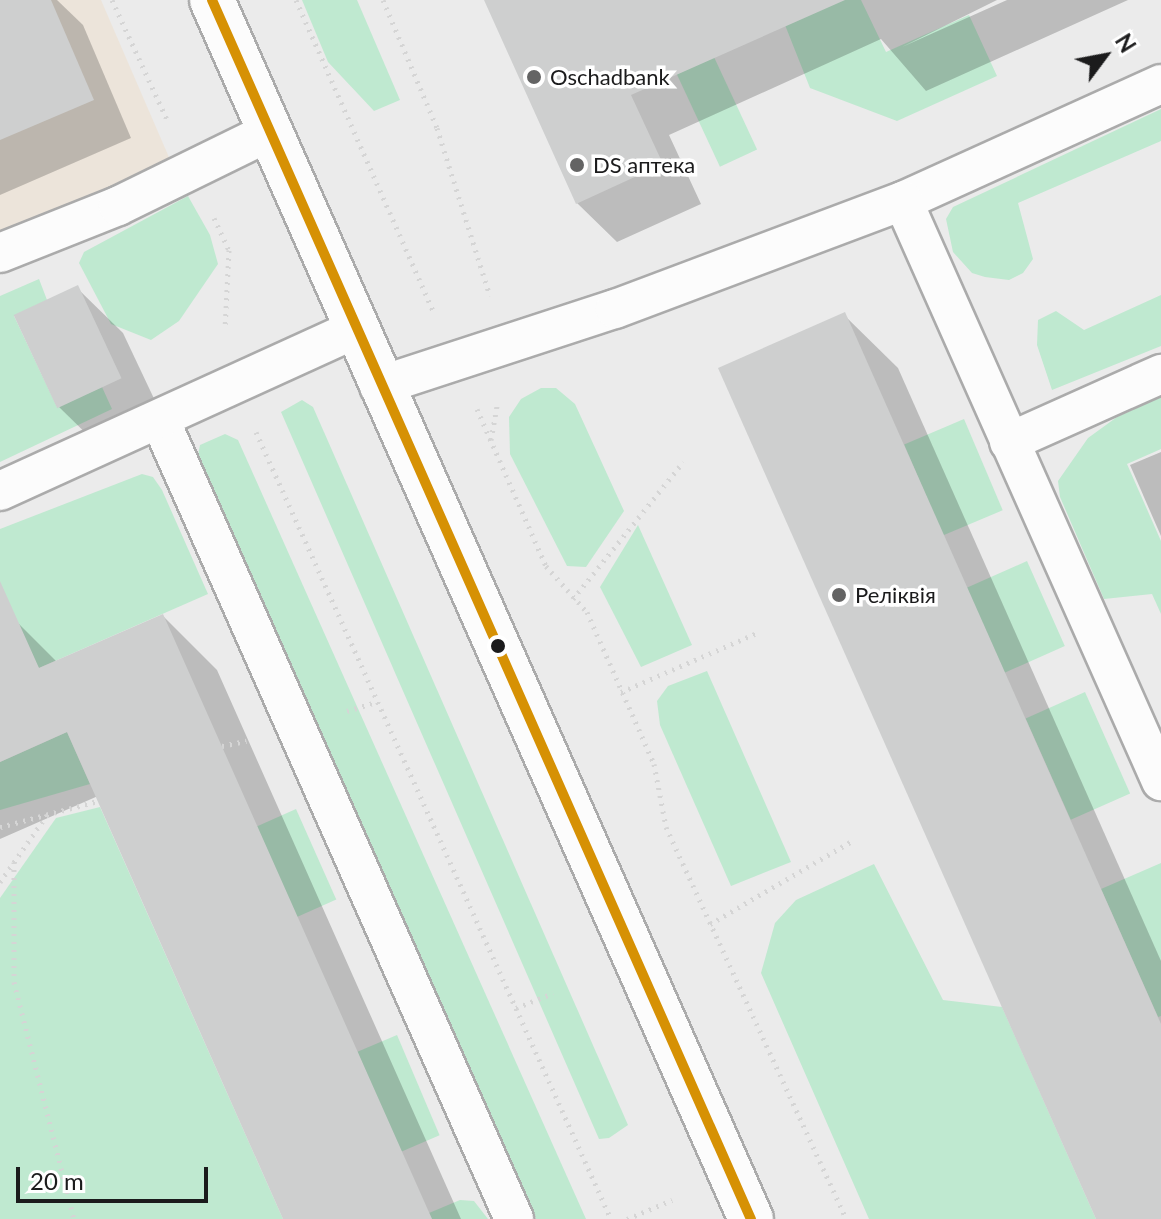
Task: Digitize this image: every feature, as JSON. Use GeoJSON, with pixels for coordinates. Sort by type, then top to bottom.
{"type":"FeatureCollection","features":[{"type":"Feature","properties":{"kind":"main road"},"geometry":{"type":"LineString","coordinates":[[212,0],[353,330],[751,1219]]}},
{"type":"Feature","properties":{"kind":"lane"},"geometry":{"type":"LineString","coordinates":[[379,386],[508,345],[903,201],[1161,84]]}},
{"type":"Feature","properties":{"kind":"lane"},"geometry":{"type":"LineString","coordinates":[[0,253],[118,206],[269,132]]}},
{"type":"Feature","properties":{"kind":"lane"},"geometry":{"type":"LineString","coordinates":[[903,201],[1161,781]]}},
{"type":"Feature","properties":{"kind":"lane"},"geometry":{"type":"LineString","coordinates":[[0,491],[353,330]]}},
{"type":"Feature","properties":{"kind":"lane"},"geometry":{"type":"LineString","coordinates":[[1009,442],[1161,374]]}},
{"type":"Feature","properties":{"kind":"lane"},"geometry":{"type":"LineString","coordinates":[[160,420],[514,1219]]}},
{"type":"Feature","properties":{"kind":"path"},"geometry":{"type":"LineString","coordinates":[[296,0],[546,566],[587,612],[654,764],[666,827],[846,1219]]}},
{"type":"Feature","properties":{"kind":"path"},"geometry":{"type":"LineString","coordinates":[[383,0],[437,128],[508,345],[491,441]]}},
{"type":"Feature","properties":{"kind":"path"},"geometry":{"type":"LineString","coordinates":[[252,424],[611,1219]]}},
{"type":"Feature","properties":{"kind":"path"},"geometry":{"type":"LineString","coordinates":[[573,599],[683,462]]}},
{"type":"Feature","properties":{"kind":"path"},"geometry":{"type":"LineString","coordinates":[[621,692],[759,632]]}},
{"type":"Feature","properties":{"kind":"path"},"geometry":{"type":"LineString","coordinates":[[0,827],[98,801]]}},
{"type":"Feature","properties":{"kind":"path"},"geometry":{"type":"LineString","coordinates":[[0,882],[47,815]]}},
{"type":"Feature","properties":{"kind":"path"},"geometry":{"type":"LineString","coordinates":[[710,924],[852,841]]}},
{"type":"Feature","properties":{"kind":"path"},"geometry":{"type":"LineString","coordinates":[[14,862],[14,982],[74,1219]]}},
{"type":"Feature","properties":{"kind":"path"},"geometry":{"type":"LineString","coordinates":[[516,1008],[553,993]]}},
{"type":"Feature","properties":{"kind":"path"},"geometry":{"type":"LineString","coordinates":[[627,1219],[672,1200]]}},
{"type":"Feature","properties":{"kind":"shaded area"},"geometry":{"type":"Polygon","coordinates":[[[0,0],[101,0],[181,185],[0,264],[0,0]]]}},
{"type":"Feature","properties":{"kind":"green space"},"geometry":{"type":"Polygon","coordinates":[[[302,0],[357,0],[400,100],[374,111],[328,62],[302,0]]]}},
{"type":"Feature","properties":{"kind":"green space"},"geometry":{"type":"Polygon","coordinates":[[[841,0],[861,0],[886,52],[969,15],[997,76],[897,121],[810,88],[785,25],[841,0]]]}},
{"type":"Feature","properties":{"kind":"green space"},"geometry":{"type":"Polygon","coordinates":[[[714,57],[757,149],[720,167],[677,74],[714,57]]]}},
{"type":"Feature","properties":{"kind":"green space"},"geometry":{"type":"Polygon","coordinates":[[[1161,109],[1161,141],[1018,203],[1033,259],[1023,273],[1009,280],[985,277],[972,273],[953,252],[946,219],[953,207],[1161,109]]]}},
{"type":"Feature","properties":{"kind":"green space"},"geometry":{"type":"Polygon","coordinates":[[[188,196],[210,235],[218,264],[179,321],[151,340],[111,324],[79,263],[84,252],[188,196]]]}},
{"type":"Feature","properties":{"kind":"green space"},"geometry":{"type":"Polygon","coordinates":[[[39,279],[47,300],[14,316],[57,407],[102,387],[112,409],[0,462],[0,296],[39,279]]]}},
{"type":"Feature","properties":{"kind":"green space"},"geometry":{"type":"Polygon","coordinates":[[[1161,295],[1161,346],[1052,390],[1037,345],[1038,320],[1056,311],[1084,330],[1161,295]]]}},
{"type":"Feature","properties":{"kind":"green space"},"geometry":{"type":"Polygon","coordinates":[[[541,388],[556,388],[575,404],[624,511],[586,567],[567,566],[510,454],[509,417],[521,399],[541,388]]]}},
{"type":"Feature","properties":{"kind":"green space"},"geometry":{"type":"Polygon","coordinates":[[[1161,397],[1161,449],[1127,464],[1161,541],[1161,614],[1152,594],[1104,599],[1060,497],[1058,481],[1088,438],[1117,417],[1161,397]]]}},
{"type":"Feature","properties":{"kind":"green space"},"geometry":{"type":"Polygon","coordinates":[[[302,400],[313,407],[628,1125],[609,1138],[599,1139],[281,412],[302,400]]]}},
{"type":"Feature","properties":{"kind":"green space"},"geometry":{"type":"Polygon","coordinates":[[[964,419],[1003,510],[943,536],[904,444],[964,419]]]}},
{"type":"Feature","properties":{"kind":"green space"},"geometry":{"type":"Polygon","coordinates":[[[225,434],[238,440],[586,1219],[536,1219],[197,460],[200,445],[225,434]]]}},
{"type":"Feature","properties":{"kind":"green space"},"geometry":{"type":"Polygon","coordinates":[[[142,474],[153,477],[162,490],[208,594],[39,668],[0,627],[0,529],[142,474]]]}},
{"type":"Feature","properties":{"kind":"green space"},"geometry":{"type":"Polygon","coordinates":[[[638,525],[692,645],[641,667],[600,587],[638,525]]]}},
{"type":"Feature","properties":{"kind":"green space"},"geometry":{"type":"Polygon","coordinates":[[[1027,561],[1065,646],[1005,673],[967,588],[1027,561]]]}},
{"type":"Feature","properties":{"kind":"green space"},"geometry":{"type":"Polygon","coordinates":[[[707,671],[791,862],[731,886],[660,725],[657,701],[668,686],[707,671]]]}},
{"type":"Feature","properties":{"kind":"green space"},"geometry":{"type":"Polygon","coordinates":[[[1085,692],[1130,793],[1071,820],[1026,718],[1085,692]]]}},
{"type":"Feature","properties":{"kind":"green space"},"geometry":{"type":"Polygon","coordinates":[[[67,732],[90,784],[0,810],[0,762],[67,732]]]}},
{"type":"Feature","properties":{"kind":"green space"},"geometry":{"type":"Polygon","coordinates":[[[100,807],[283,1219],[0,1219],[0,898],[56,818],[100,807]]]}},
{"type":"Feature","properties":{"kind":"green space"},"geometry":{"type":"Polygon","coordinates":[[[296,809],[336,899],[297,917],[257,826],[296,809]]]}},
{"type":"Feature","properties":{"kind":"green space"},"geometry":{"type":"Polygon","coordinates":[[[1161,863],[1161,1016],[1158,1017],[1101,889],[1161,863]]]}},
{"type":"Feature","properties":{"kind":"green space"},"geometry":{"type":"Polygon","coordinates":[[[874,864],[943,1000],[1002,1007],[1096,1219],[869,1219],[761,973],[775,923],[796,900],[874,864]]]}},
{"type":"Feature","properties":{"kind":"green space"},"geometry":{"type":"Polygon","coordinates":[[[397,1035],[440,1135],[400,1152],[357,1052],[397,1035]]]}},
{"type":"Feature","properties":{"kind":"green space"},"geometry":{"type":"Polygon","coordinates":[[[460,1200],[474,1201],[488,1219],[432,1219],[429,1213],[460,1200]]]}},
{"type":"Feature","properties":{"kind":"building"},"geometry":{"type":"Polygon","coordinates":[[[0,0],[51,0],[94,100],[0,140],[0,0]]]}},
{"type":"Feature","properties":{"kind":"building"},"geometry":{"type":"Polygon","coordinates":[[[484,0],[845,0],[631,95],[663,164],[576,204],[484,0]]]}},
{"type":"Feature","properties":{"kind":"building"},"geometry":{"type":"Polygon","coordinates":[[[78,285],[122,378],[57,408],[14,315],[78,285]]]}},
{"type":"Feature","properties":{"kind":"building"},"geometry":{"type":"Polygon","coordinates":[[[845,312],[1161,1024],[1161,1219],[1096,1219],[718,368],[845,312]]]}},
{"type":"Feature","properties":{"kind":"building"},"geometry":{"type":"Polygon","coordinates":[[[0,581],[39,668],[163,614],[432,1219],[283,1219],[67,732],[0,762],[0,581]]]}},
{"type":"Feature","properties":{"kind":"transit line"},"geometry":{"type":"LineString","coordinates":[[212,0],[751,1219]]}},
{"type":"Feature","properties":{"kind":"place","name":"Oschadbank"},"geometry":{"type":"Point","coordinates":[534,77]}},
{"type":"Feature","properties":{"kind":"place","name":"DS аптека"},"geometry":{"type":"Point","coordinates":[577,165]}},
{"type":"Feature","properties":{"kind":"place","name":"Реліквія"},"geometry":{"type":"Point","coordinates":[839,595]}}]}
